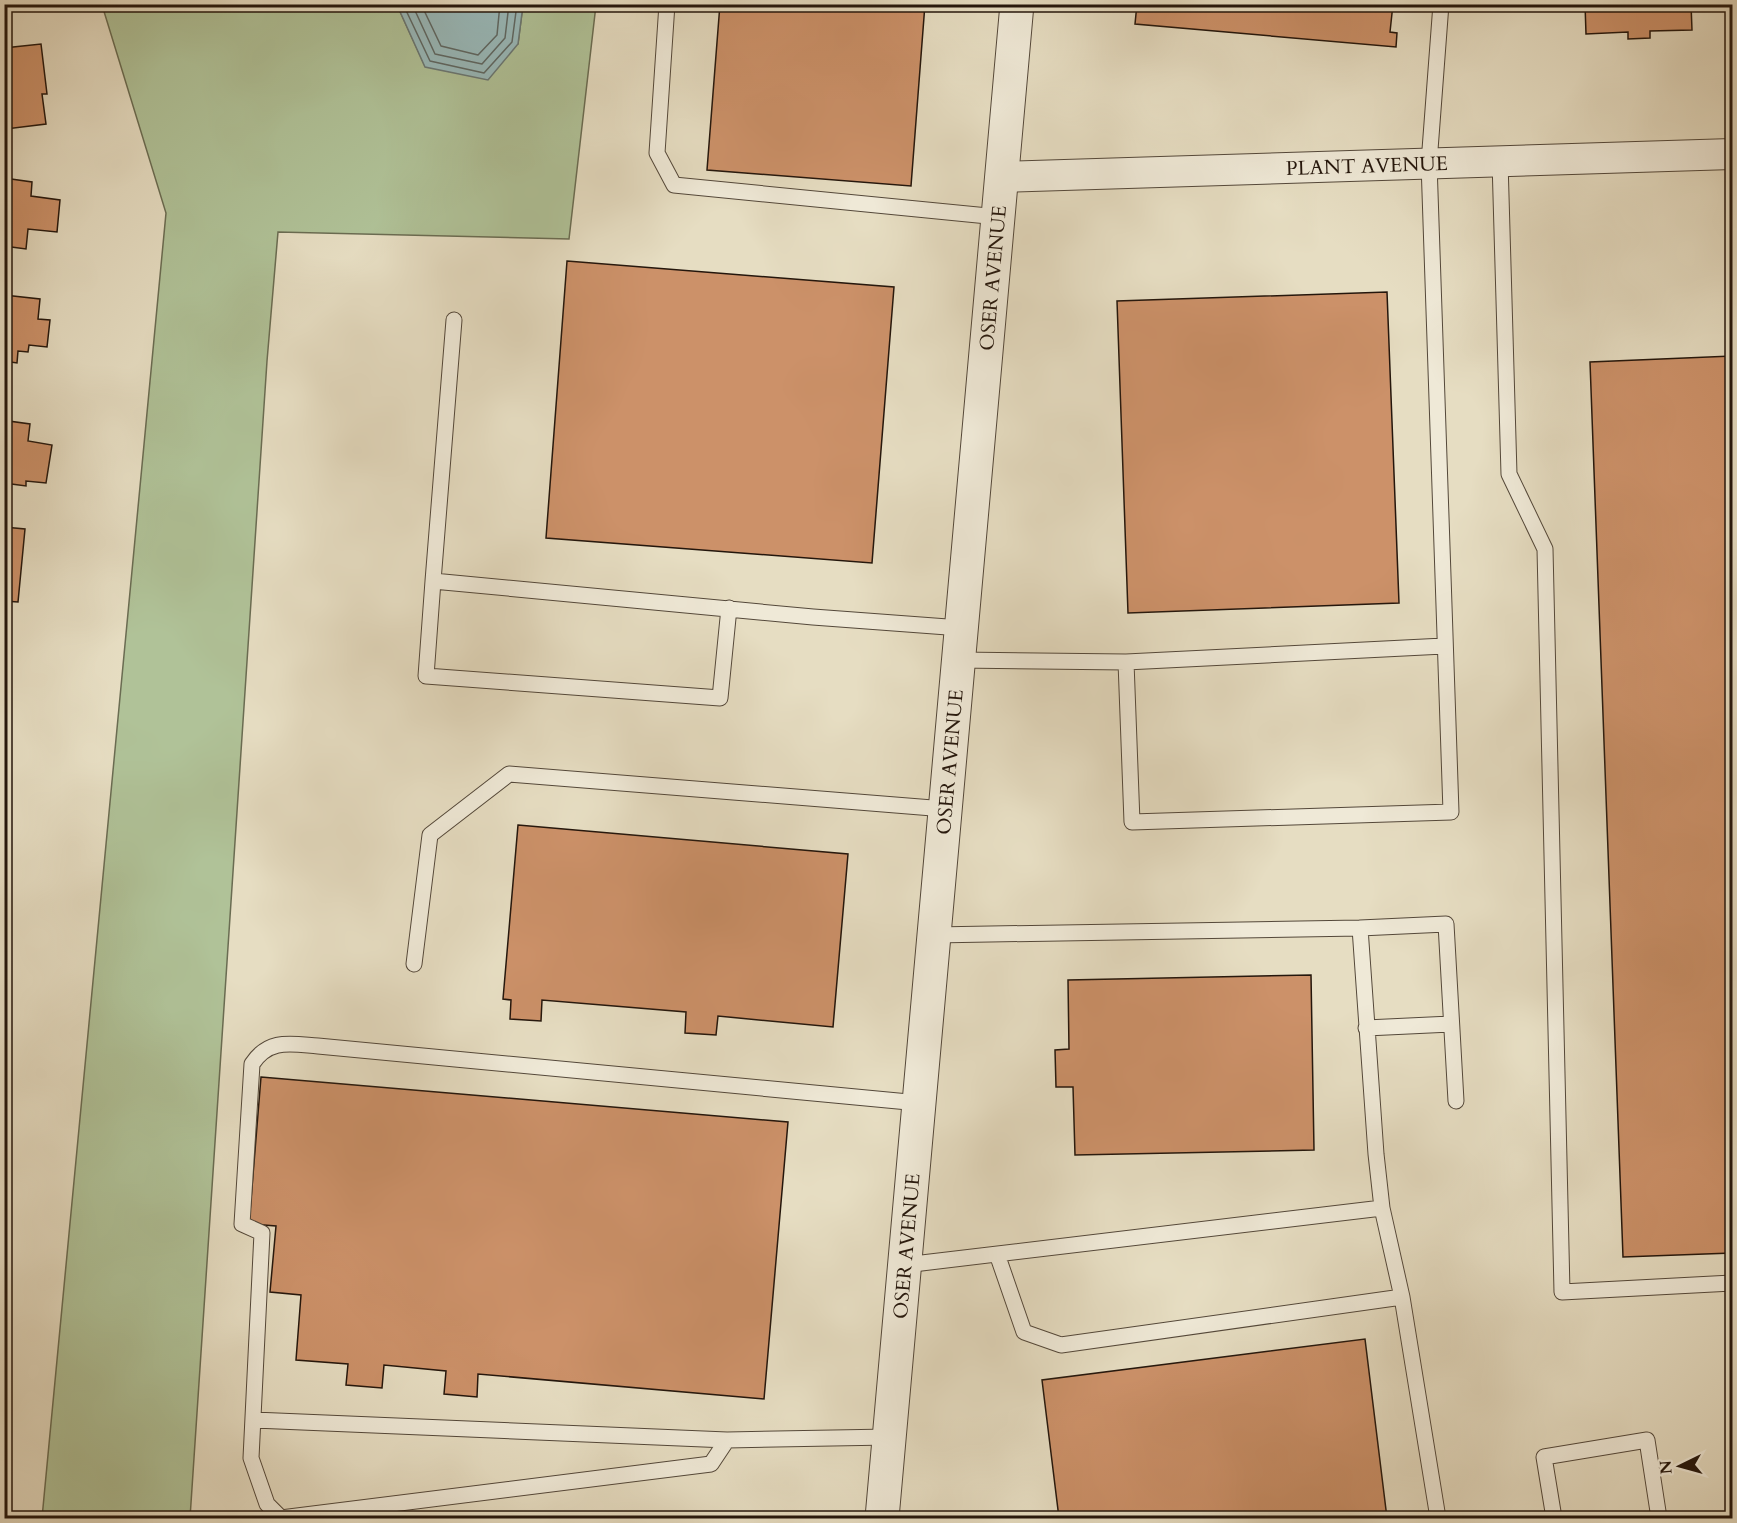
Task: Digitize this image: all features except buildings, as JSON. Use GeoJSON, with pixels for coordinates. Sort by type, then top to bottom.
{"type":"FeatureCollection","features":[{"type":"Feature","properties":{"kind":"street","name":"OSER AVENUE"},"geometry":{"type":"LineString","coordinates":[[882,1518],[1017,4]]}},
{"type":"Feature","properties":{"kind":"street","name":"PLANT AVENUE"},"geometry":{"type":"LineString","coordinates":[[1001,177],[1732,154]]}},
{"type":"Feature","properties":{"kind":"lane"},"geometry":{"type":"LineString","coordinates":[[667,4],[657,153],[674,185],[998,217]]}},
{"type":"Feature","properties":{"kind":"lane"},"geometry":{"type":"LineString","coordinates":[[1126,662],[1132,822],[1451,812],[1430,164],[1441,4]]}},
{"type":"Feature","properties":{"kind":"lane"},"geometry":{"type":"LineString","coordinates":[[1500,161],[1509,474],[1545,549],[1562,1292],[1732,1283]]}},
{"type":"Feature","properties":{"kind":"lane"},"geometry":{"type":"LineString","coordinates":[[454,320],[426,676],[720,698],[729,608]]}},
{"type":"Feature","properties":{"kind":"lane"},"geometry":{"type":"LineString","coordinates":[[433,581],[813,617],[959,644],[1126,662],[1444,646]]}},
{"type":"Feature","properties":{"kind":"lane"},"geometry":{"type":"LineString","coordinates":[[414,964],[430,835],[509,774],[945,809]]}},
{"type":"Feature","properties":{"kind":"lane"},"geometry":{"type":"LineString","coordinates":[[934,935],[1360,928],[1446,924],[1456,1101]]}},
{"type":"Feature","properties":{"kind":"lane"},"geometry":{"type":"LineString","coordinates":[[1360,928],[1366,1028],[1382,1208],[1402,1298],[1438,1518]]}},
{"type":"Feature","properties":{"kind":"lane"},"geometry":{"type":"LineString","coordinates":[[1366,1028],[1451,1024]]}},
{"type":"Feature","properties":{"kind":"lane"},"geometry":{"type":"LineString","coordinates":[[727,1440],[711,1464],[281,1518],[267,1504],[251,1458],[262,1233],[242,1224],[252,1064],[258,1054],[277,1043],[919,1103]]}},
{"type":"Feature","properties":{"kind":"lane"},"geometry":{"type":"LineString","coordinates":[[905,1266],[1382,1208]]}},
{"type":"Feature","properties":{"kind":"lane"},"geometry":{"type":"LineString","coordinates":[[997,1254],[1024,1332],[1061,1345],[1402,1298]]}},
{"type":"Feature","properties":{"kind":"lane"},"geometry":{"type":"LineString","coordinates":[[253,1420],[727,1440],[889,1437]]}},
{"type":"Feature","properties":{"kind":"lane"},"geometry":{"type":"LineString","coordinates":[[1554,1518],[1544,1456],[1647,1440],[1659,1518]]}},
{"type":"Feature","properties":{"kind":"green space"},"geometry":{"type":"Polygon","coordinates":[[[102,5],[397,5],[425,66],[518,44],[523,5],[596,5],[569,239],[278,232],[267,361],[190,1518],[42,1518],[166,213],[102,5]]]}},
{"type":"Feature","properties":{"kind":"water"},"geometry":{"type":"Polygon","coordinates":[[[397,5],[523,5],[518,44],[488,80],[425,67],[397,5]]]}}]}
